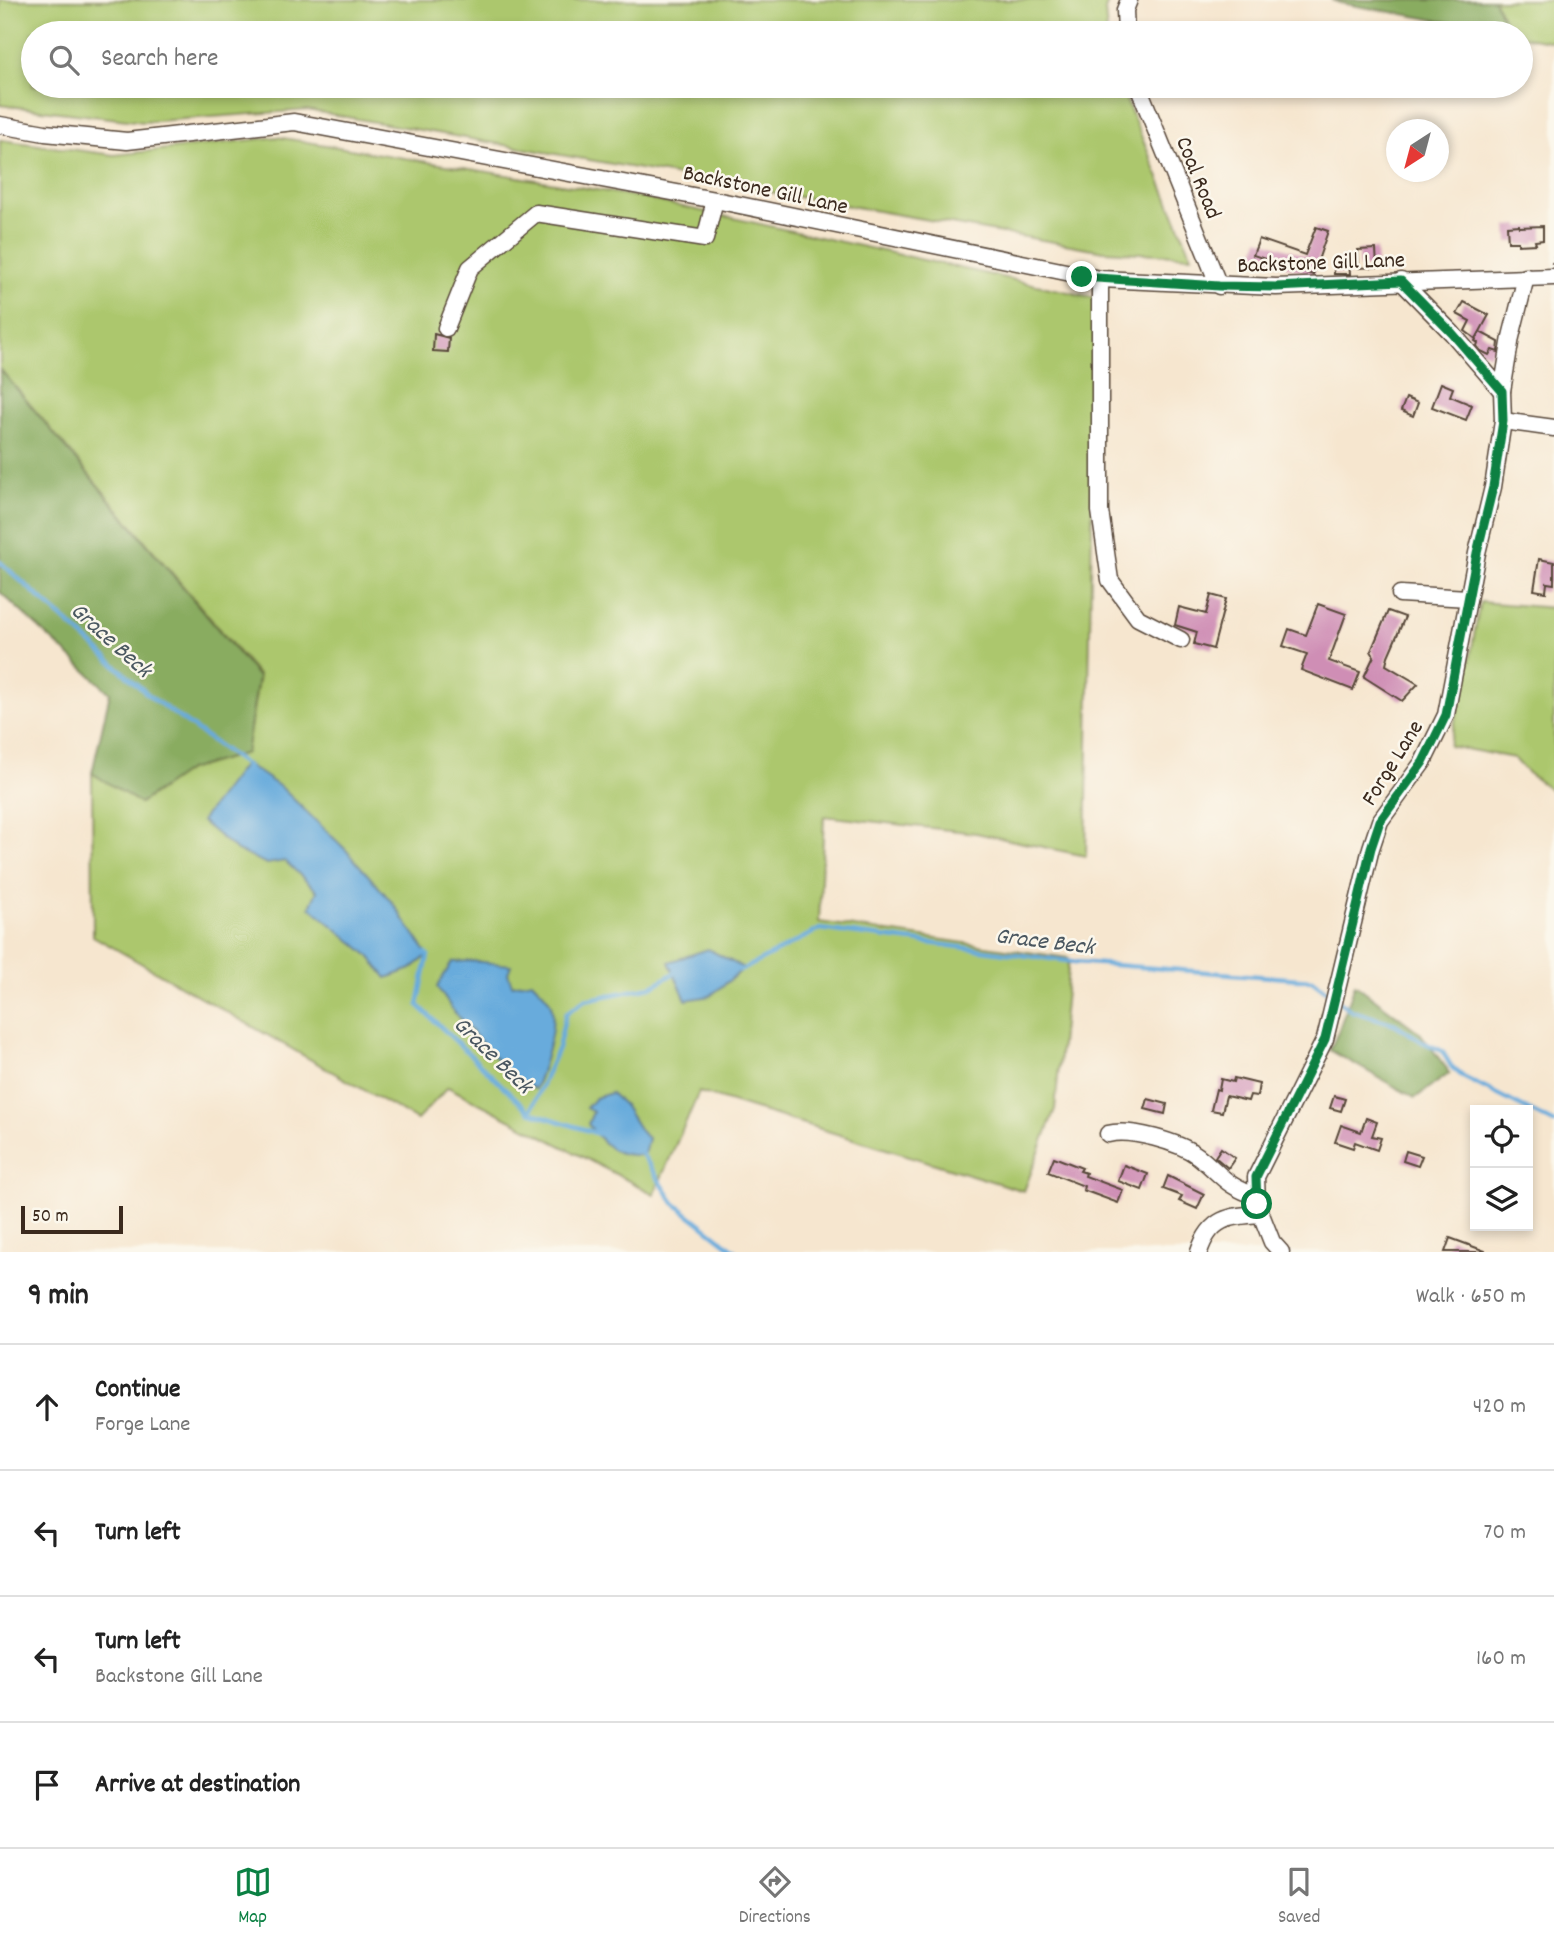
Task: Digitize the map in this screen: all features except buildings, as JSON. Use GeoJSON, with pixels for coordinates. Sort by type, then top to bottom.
{"type":"FeatureCollection","features":[{"type":"Feature","properties":{"kind":"street"},"geometry":{"type":"LineString","coordinates":[[1125,21],[1125,10],[1129,0]]}},
{"type":"Feature","properties":{"kind":"street","name":"Coal Road"},"geometry":{"type":"LineString","coordinates":[[1143,98],[1219,286]]}},
{"type":"Feature","properties":{"kind":"street","name":"Backstone Gill Lane"},"geometry":{"type":"LineString","coordinates":[[0,124],[45,133],[127,141],[294,122],[715,200],[1100,279],[1276,287],[1554,277]]}},
{"type":"Feature","properties":{"kind":"street"},"geometry":{"type":"LineString","coordinates":[[446,328],[470,268],[536,213],[705,239],[715,200]]}},
{"type":"Feature","properties":{"kind":"street","name":"Forge Lane"},"geometry":{"type":"LineString","coordinates":[[1281,1252],[1272,1242],[1261,1213],[1256,1196],[1256,1177],[1325,1039],[1371,848],[1380,821],[1423,762],[1446,715],[1493,487],[1503,421],[1502,391],[1511,337],[1527,277]]}},
{"type":"Feature","properties":{"kind":"street"},"geometry":{"type":"LineString","coordinates":[[1100,279],[1100,511],[1110,580],[1138,618],[1181,640]]}},
{"type":"Feature","properties":{"kind":"street"},"geometry":{"type":"LineString","coordinates":[[1401,281],[1452,333],[1502,391]]}},
{"type":"Feature","properties":{"kind":"street"},"geometry":{"type":"LineString","coordinates":[[1503,421],[1554,428]]}},
{"type":"Feature","properties":{"kind":"street"},"geometry":{"type":"LineString","coordinates":[[1401,594],[1468,598]]}},
{"type":"Feature","properties":{"kind":"street"},"geometry":{"type":"LineString","coordinates":[[1108,1134],[1119,1131],[1135,1133],[1183,1147],[1197,1155],[1237,1191],[1256,1196]]}},
{"type":"Feature","properties":{"kind":"street"},"geometry":{"type":"LineString","coordinates":[[1199,1252],[1204,1236],[1215,1225],[1237,1215],[1261,1213]]}},
{"type":"Feature","properties":{"kind":"green space"},"geometry":{"type":"Polygon","coordinates":[[[0,0],[1109,0],[1105,10],[1106,21],[21,21],[21,98],[1125,98],[1192,256],[1104,251],[307,110],[144,122],[0,105],[0,0]]]}},
{"type":"Feature","properties":{"kind":"green space"},"geometry":{"type":"Polygon","coordinates":[[[1332,0],[1494,0],[1504,21],[1442,21],[1332,0]]]}},
{"type":"Feature","properties":{"kind":"green space"},"geometry":{"type":"Polygon","coordinates":[[[1494,0],[1554,0],[1554,42],[1533,38],[1533,21],[1504,21],[1494,0]]]}},
{"type":"Feature","properties":{"kind":"green space"},"geometry":{"type":"Polygon","coordinates":[[[277,137],[633,196],[1096,298],[1086,856],[976,833],[824,816],[819,922],[1069,958],[1055,1109],[1024,1191],[699,1092],[654,1194],[448,1087],[417,1120],[93,936],[92,773],[140,803],[188,770],[246,753],[259,676],[0,369],[0,140],[114,155],[277,137]]]}},
{"type":"Feature","properties":{"kind":"green space"},"geometry":{"type":"Polygon","coordinates":[[[0,369],[258,677],[246,753],[188,770],[140,803],[92,773],[110,693],[0,592],[0,369]]]}},
{"type":"Feature","properties":{"kind":"green space"},"geometry":{"type":"Polygon","coordinates":[[[1480,602],[1554,608],[1554,792],[1528,773],[1514,758],[1449,746],[1470,659],[1480,602]]]}},
{"type":"Feature","properties":{"kind":"green space"},"geometry":{"type":"Polygon","coordinates":[[[1355,984],[1420,1033],[1450,1073],[1415,1098],[1330,1050],[1355,984]]]}},
{"type":"Feature","properties":{"kind":"water"},"geometry":{"type":"Polygon","coordinates":[[[245,763],[282,788],[346,850],[392,902],[428,955],[411,969],[387,978],[368,955],[310,907],[317,891],[285,861],[267,864],[237,851],[201,821],[245,763]]]}},
{"type":"Feature","properties":{"kind":"water"},"geometry":{"type":"Polygon","coordinates":[[[708,949],[742,967],[742,970],[710,996],[686,1000],[669,962],[708,949]]]}},
{"type":"Feature","properties":{"kind":"water"},"geometry":{"type":"Polygon","coordinates":[[[452,962],[511,965],[508,973],[512,985],[532,981],[550,1002],[553,1022],[546,1058],[535,1089],[513,1078],[455,1013],[437,987],[452,962]]]}},
{"type":"Feature","properties":{"kind":"water"},"geometry":{"type":"Polygon","coordinates":[[[611,1093],[624,1105],[641,1132],[648,1138],[644,1155],[625,1154],[612,1149],[588,1124],[593,1112],[586,1108],[595,1098],[611,1093]]]}},
{"type":"Feature","properties":{"kind":"waterway","name":"Grace Beck"},"geometry":{"type":"LineString","coordinates":[[0,562],[152,698],[248,767]]}},
{"type":"Feature","properties":{"kind":"waterway","name":"Grace Beck"},"geometry":{"type":"LineString","coordinates":[[737,970],[742,970],[820,929],[1075,962],[1312,980],[1330,994]]}},
{"type":"Feature","properties":{"kind":"waterway","name":"Grace Beck"},"geometry":{"type":"LineString","coordinates":[[426,953],[428,955],[418,1005],[530,1112],[599,1134]]}},
{"type":"Feature","properties":{"kind":"waterway","name":"Grace Beck"},"geometry":{"type":"LineString","coordinates":[[530,1112],[558,1048],[566,1013],[585,1000],[651,987],[676,972]]}},
{"type":"Feature","properties":{"kind":"waterway","name":"Grace Beck"},"geometry":{"type":"LineString","coordinates":[[1337,1000],[1352,1011],[1395,1024],[1442,1051],[1451,1066],[1463,1077],[1554,1123]]}},
{"type":"Feature","properties":{"kind":"waterway"},"geometry":{"type":"LineString","coordinates":[[642,1154],[674,1203],[737,1252]]}},
{"type":"Feature","properties":{"kind":"route"},"geometry":{"type":"LineString","coordinates":[[1082,277],[1276,287],[1401,281],[1452,333],[1502,391],[1503,421],[1493,487],[1477,553],[1446,715],[1423,762],[1380,821],[1371,848],[1325,1039],[1256,1177],[1257,1204]]}}]}
